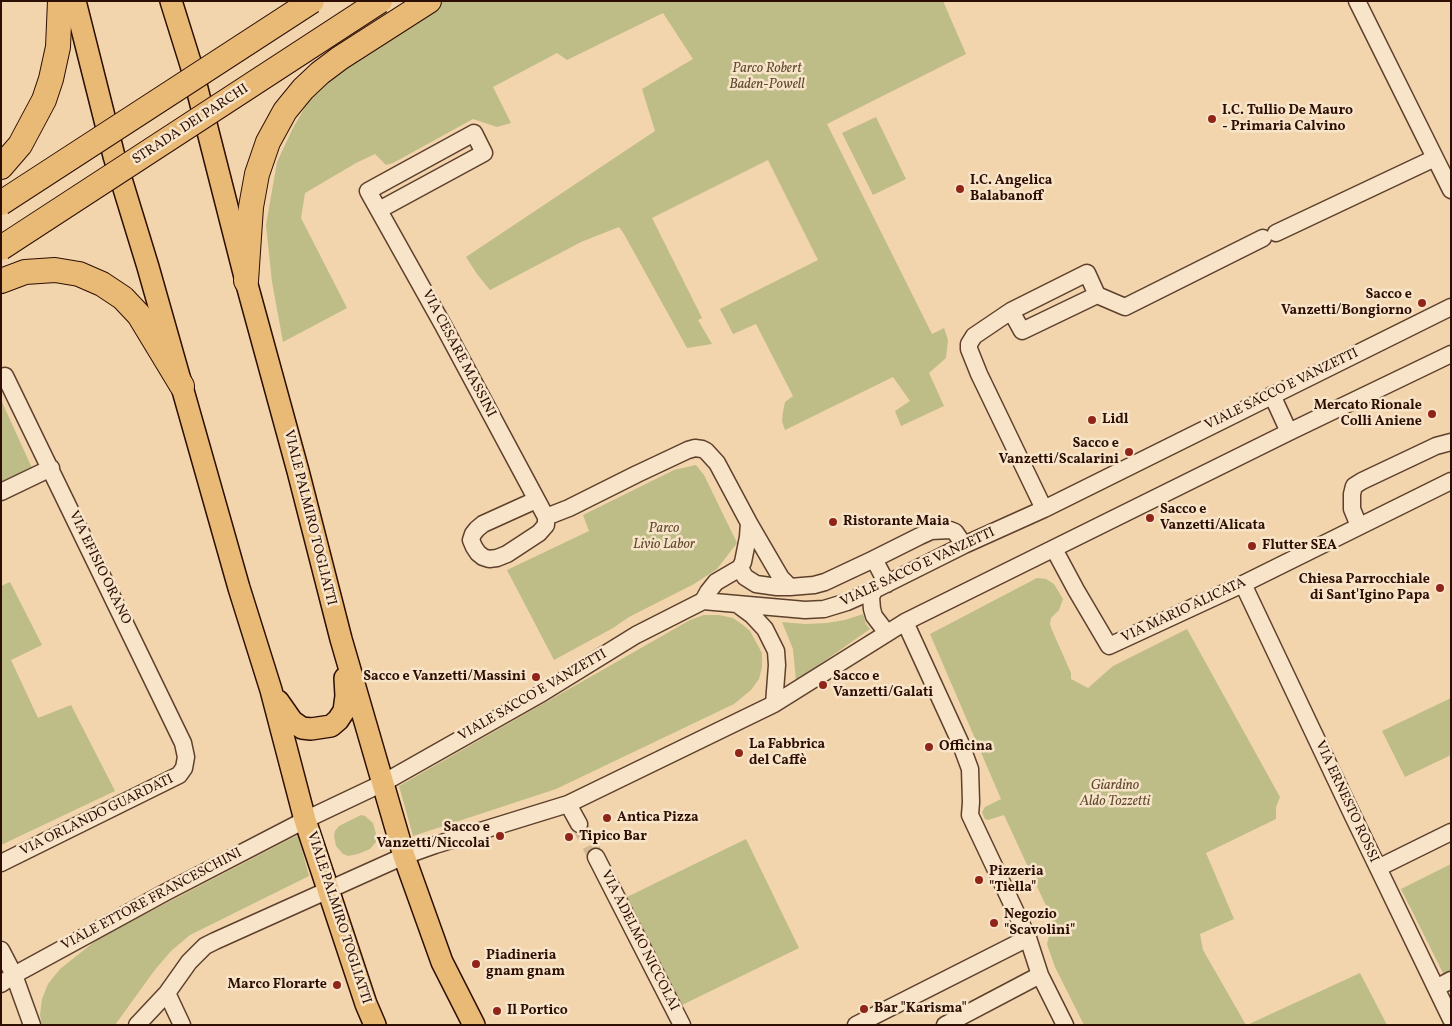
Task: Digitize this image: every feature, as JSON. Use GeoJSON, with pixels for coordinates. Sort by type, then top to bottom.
{"type":"FeatureCollection","features":[{"type":"Feature","properties":{"kind":"highway"},"geometry":{"type":"LineString","coordinates":[[1,167],[20,145],[44,100],[58,47],[60,1]]}},
{"type":"Feature","properties":{"kind":"highway"},"geometry":{"type":"LineString","coordinates":[[1,203],[312,1]]}},
{"type":"Feature","properties":{"kind":"highway","name":"STRADA DEI PARCHI"},"geometry":{"type":"LineString","coordinates":[[1,248],[380,1]]}},
{"type":"Feature","properties":{"kind":"highway"},"geometry":{"type":"LineString","coordinates":[[246,281],[251,207],[257,174],[268,142],[285,111],[303,89],[320,73],[429,1]]}},
{"type":"Feature","properties":{"kind":"highway"},"geometry":{"type":"LineString","coordinates":[[1,281],[25,272],[55,270],[79,274],[102,284],[123,298],[139,315],[182,386]]}},
{"type":"Feature","properties":{"kind":"main road","name":"VIALE PALMIRO TOGLIATTI"},"geometry":{"type":"LineString","coordinates":[[75,1],[114,156],[270,690],[305,820],[366,1004],[375,1025]]}},
{"type":"Feature","properties":{"kind":"main road","name":"VIALE PALMIRO TOGLIATTI"},"geometry":{"type":"LineString","coordinates":[[171,1],[191,65],[246,281],[298,471],[340,639],[404,856],[442,962],[474,1025]]}},
{"type":"Feature","properties":{"kind":"main road"},"geometry":{"type":"LineString","coordinates":[[270,690],[286,714],[298,726],[311,729],[324,728],[335,723],[342,716],[346,704],[340,639]]}},
{"type":"Feature","properties":{"kind":"street"},"geometry":{"type":"LineString","coordinates":[[1357,1],[1451,190]]}},
{"type":"Feature","properties":{"kind":"street","name":"VIA CESARE MASSINI"},"geometry":{"type":"LineString","coordinates":[[379,210],[484,153],[474,133],[368,191],[448,334],[546,517]]}},
{"type":"Feature","properties":{"kind":"street"},"geometry":{"type":"LineString","coordinates":[[1044,509],[979,374],[969,349],[969,344],[974,336],[1011,311],[1087,273],[1097,295],[1125,307],[1435,158]]}},
{"type":"Feature","properties":{"kind":"street"},"geometry":{"type":"LineString","coordinates":[[1011,311],[1022,331],[1097,295]]}},
{"type":"Feature","properties":{"kind":"street","name":"VIALE SACCO E VANZETTI"},"geometry":{"type":"LineString","coordinates":[[305,820],[383,783],[542,693],[636,635],[703,601],[778,608],[824,609],[847,602],[964,545],[1044,509],[1451,307]]}},
{"type":"Feature","properties":{"kind":"street"},"geometry":{"type":"LineString","coordinates":[[137,1025],[167,993],[189,962],[206,946],[404,856],[568,804],[774,704],[905,622],[1451,354]]}},
{"type":"Feature","properties":{"kind":"street","name":"VIA EFISIO ORANO"},"geometry":{"type":"LineString","coordinates":[[5,376],[183,742],[186,750],[186,763]]}},
{"type":"Feature","properties":{"kind":"street"},"geometry":{"type":"LineString","coordinates":[[1272,395],[1289,432]]}},
{"type":"Feature","properties":{"kind":"street"},"geometry":{"type":"LineString","coordinates":[[1359,526],[1352,509],[1354,486],[1436,446],[1451,442]]}},
{"type":"Feature","properties":{"kind":"street"},"geometry":{"type":"LineString","coordinates":[[536,500],[483,524],[477,529],[473,534],[472,540],[478,553],[489,559],[502,556],[539,533],[546,525],[546,517],[569,508],[680,454],[695,448],[702,448],[717,463],[781,578],[790,587]]}},
{"type":"Feature","properties":{"kind":"street"},"geometry":{"type":"LineString","coordinates":[[1,492],[51,468]]}},
{"type":"Feature","properties":{"kind":"street","name":"VIA MARIO ALICATA"},"geometry":{"type":"LineString","coordinates":[[1054,549],[1109,646],[1243,584],[1451,481]]}},
{"type":"Feature","properties":{"kind":"street"},"geometry":{"type":"LineString","coordinates":[[741,565],[748,537],[749,523]]}},
{"type":"Feature","properties":{"kind":"street","name":"VIALE SACCO E VANZETTI"},"geometry":{"type":"LineString","coordinates":[[741,565],[745,577],[756,584],[790,587],[825,582],[931,531],[944,530],[955,532],[964,545]]}},
{"type":"Feature","properties":{"kind":"street"},"geometry":{"type":"LineString","coordinates":[[703,601],[716,582],[741,565],[752,559],[770,557]]}},
{"type":"Feature","properties":{"kind":"street"},"geometry":{"type":"LineString","coordinates":[[874,559],[881,587],[871,597],[872,609],[874,616],[888,633]]}},
{"type":"Feature","properties":{"kind":"street","name":"VIA ERNESTO ROSSI"},"geometry":{"type":"LineString","coordinates":[[1243,584],[1451,1019]]}},
{"type":"Feature","properties":{"kind":"street"},"geometry":{"type":"LineString","coordinates":[[737,603],[765,629],[776,651],[777,672],[774,704]]}},
{"type":"Feature","properties":{"kind":"street"},"geometry":{"type":"LineString","coordinates":[[905,622],[960,742],[970,769],[972,791],[970,815],[1028,938],[1040,975],[1064,1025]]}},
{"type":"Feature","properties":{"kind":"street","name":"VIA ORLANDO GUARDATI"},"geometry":{"type":"LineString","coordinates":[[1,863],[176,777],[182,773],[186,763]]}},
{"type":"Feature","properties":{"kind":"street"},"geometry":{"type":"LineString","coordinates":[[568,804],[579,824]]}},
{"type":"Feature","properties":{"kind":"street","name":"VIALE ETTORE FRANCESCHINI"},"geometry":{"type":"LineString","coordinates":[[8,979],[166,892],[305,820]]}},
{"type":"Feature","properties":{"kind":"street"},"geometry":{"type":"LineString","coordinates":[[1378,868],[1451,832]]}},
{"type":"Feature","properties":{"kind":"street","name":"VIA ADELMO NICCOLAI"},"geometry":{"type":"LineString","coordinates":[[596,857],[682,1025]]}},
{"type":"Feature","properties":{"kind":"street"},"geometry":{"type":"LineString","coordinates":[[856,1025],[1028,938]]}},
{"type":"Feature","properties":{"kind":"street"},"geometry":{"type":"LineString","coordinates":[[1,950],[8,979],[32,1025]]}},
{"type":"Feature","properties":{"kind":"street"},"geometry":{"type":"LineString","coordinates":[[945,1025],[1040,975]]}},
{"type":"Feature","properties":{"kind":"street"},"geometry":{"type":"LineString","coordinates":[[1436,988],[1451,980]]}},
{"type":"Feature","properties":{"kind":"street"},"geometry":{"type":"LineString","coordinates":[[167,993],[182,1025]]}},
{"type":"Feature","properties":{"kind":"green space","name":"Parco Robert Baden-Powell"},"geometry":{"type":"Polygon","coordinates":[[[439,1],[943,1],[966,54],[827,124],[932,334],[944,328],[948,340],[946,358],[929,373],[944,406],[901,426],[895,411],[910,401],[893,377],[785,430],[782,421],[785,402],[793,396],[756,324],[733,334],[720,309],[818,260],[768,160],[652,218],[702,318],[698,320],[712,344],[687,348],[619,227],[581,242],[490,290],[477,274],[466,257],[655,131],[642,89],[693,59],[663,13],[567,60],[557,53],[493,87],[511,123],[497,127],[473,119],[393,163],[386,165],[375,154],[305,193],[301,218],[347,308],[283,342],[272,282],[266,225],[277,162],[308,102],[361,53],[439,1]]]}},
{"type":"Feature","properties":{"kind":"green space"},"geometry":{"type":"Polygon","coordinates":[[[876,117],[906,179],[873,195],[842,133],[876,117]]]}},
{"type":"Feature","properties":{"kind":"green space"},"geometry":{"type":"Polygon","coordinates":[[[1,400],[32,468],[1,482],[1,400]]]}},
{"type":"Feature","properties":{"kind":"green space","name":"Parco Livio Labor"},"geometry":{"type":"Polygon","coordinates":[[[696,465],[704,475],[737,543],[717,569],[694,584],[629,617],[613,628],[554,660],[507,570],[589,531],[583,515],[674,470],[696,465]]]}},
{"type":"Feature","properties":{"kind":"green space","name":"Giardino Aldo Tozzetti"},"geometry":{"type":"Polygon","coordinates":[[[1037,578],[1046,579],[1054,584],[1063,599],[1059,610],[1051,618],[1050,624],[1071,673],[1071,679],[1088,688],[1113,666],[1187,629],[1280,797],[1276,807],[1276,819],[1206,853],[1234,919],[1200,934],[1203,950],[1246,1025],[1084,1025],[1055,967],[1047,944],[1053,921],[1004,815],[988,820],[983,815],[982,812],[985,807],[1001,799],[930,634],[1037,578]]]}},
{"type":"Feature","properties":{"kind":"green space"},"geometry":{"type":"Polygon","coordinates":[[[10,582],[42,645],[11,660],[38,718],[71,705],[115,791],[1,845],[1,586],[10,582]]]}},
{"type":"Feature","properties":{"kind":"green space"},"geometry":{"type":"Polygon","coordinates":[[[863,614],[866,624],[870,629],[796,681],[793,649],[782,622],[827,623],[863,614]]]}},
{"type":"Feature","properties":{"kind":"green space"},"geometry":{"type":"Polygon","coordinates":[[[704,615],[719,615],[733,618],[750,631],[762,653],[762,667],[759,679],[751,690],[734,704],[556,789],[413,836],[399,786],[690,620],[704,615]]]}},
{"type":"Feature","properties":{"kind":"green space"},"geometry":{"type":"Polygon","coordinates":[[[1451,698],[1451,755],[1405,777],[1382,731],[1451,698]]]}},
{"type":"Feature","properties":{"kind":"green space"},"geometry":{"type":"Polygon","coordinates":[[[361,815],[373,823],[376,842],[370,849],[348,856],[343,854],[336,846],[335,831],[339,826],[361,815]]]}},
{"type":"Feature","properties":{"kind":"green space"},"geometry":{"type":"Polygon","coordinates":[[[298,835],[309,876],[190,935],[171,951],[154,971],[115,1025],[42,1025],[40,1015],[42,999],[48,984],[60,969],[99,938],[298,835]]]}},
{"type":"Feature","properties":{"kind":"green space"},"geometry":{"type":"Polygon","coordinates":[[[746,839],[799,948],[680,1006],[627,897],[746,839]]]}},
{"type":"Feature","properties":{"kind":"green space"},"geometry":{"type":"Polygon","coordinates":[[[1451,864],[1451,974],[1445,977],[1401,889],[1451,864]]]}},
{"type":"Feature","properties":{"kind":"green space"},"geometry":{"type":"Polygon","coordinates":[[[1360,973],[1387,1025],[1247,1025],[1360,973]]]}},
{"type":"Feature","properties":{"kind":"tunnel"},"geometry":{"type":"LineString","coordinates":[[579,824],[596,857]]}},
{"type":"Feature","properties":{"kind":"place","name":"I.C. Tullio De Mauro - Primaria Calvino"},"geometry":{"type":"Point","coordinates":[1212,119]}},
{"type":"Feature","properties":{"kind":"place","name":"I.C. Angelica Balabanoff"},"geometry":{"type":"Point","coordinates":[960,189]}},
{"type":"Feature","properties":{"kind":"place","name":"Sacco e Vanzetti/Bongiorno"},"geometry":{"type":"Point","coordinates":[1422,303]}},
{"type":"Feature","properties":{"kind":"place","name":"Mercato Rionale Colli Aniene"},"geometry":{"type":"Point","coordinates":[1432,414]}},
{"type":"Feature","properties":{"kind":"place","name":"Lidl"},"geometry":{"type":"Point","coordinates":[1092,420]}},
{"type":"Feature","properties":{"kind":"place","name":"Sacco e Vanzetti/Scalarini"},"geometry":{"type":"Point","coordinates":[1129,452]}},
{"type":"Feature","properties":{"kind":"place","name":"Sacco e Vanzetti/Alicata"},"geometry":{"type":"Point","coordinates":[1150,518]}},
{"type":"Feature","properties":{"kind":"place","name":"Ristorante Maia"},"geometry":{"type":"Point","coordinates":[833,522]}},
{"type":"Feature","properties":{"kind":"place","name":"Flutter SEA"},"geometry":{"type":"Point","coordinates":[1252,546]}},
{"type":"Feature","properties":{"kind":"place","name":"Chiesa Parrocchiale di Sant'Igino Papa"},"geometry":{"type":"Point","coordinates":[1440,588]}},
{"type":"Feature","properties":{"kind":"place","name":"Sacco e Vanzetti/Massini"},"geometry":{"type":"Point","coordinates":[536,677]}},
{"type":"Feature","properties":{"kind":"place","name":"Sacco e Vanzetti/Galati"},"geometry":{"type":"Point","coordinates":[823,685]}},
{"type":"Feature","properties":{"kind":"place","name":"Officina"},"geometry":{"type":"Point","coordinates":[929,747]}},
{"type":"Feature","properties":{"kind":"place","name":"La Fabbrica del Caffè"},"geometry":{"type":"Point","coordinates":[739,753]}},
{"type":"Feature","properties":{"kind":"place","name":"Antica Pizza"},"geometry":{"type":"Point","coordinates":[607,818]}},
{"type":"Feature","properties":{"kind":"place","name":"Sacco e Vanzetti/Niccolai"},"geometry":{"type":"Point","coordinates":[500,836]}},
{"type":"Feature","properties":{"kind":"place","name":"Tipico Bar"},"geometry":{"type":"Point","coordinates":[569,837]}},
{"type":"Feature","properties":{"kind":"place","name":"Pizzeria \"Tiella\""},"geometry":{"type":"Point","coordinates":[979,880]}},
{"type":"Feature","properties":{"kind":"place","name":"Negozio \"Scavolini\""},"geometry":{"type":"Point","coordinates":[994,923]}},
{"type":"Feature","properties":{"kind":"place","name":"Piadineria gnam gnam"},"geometry":{"type":"Point","coordinates":[476,964]}},
{"type":"Feature","properties":{"kind":"place","name":"Marco Florarte"},"geometry":{"type":"Point","coordinates":[337,985]}},
{"type":"Feature","properties":{"kind":"place","name":"Bar \"Karisma\""},"geometry":{"type":"Point","coordinates":[864,1009]}},
{"type":"Feature","properties":{"kind":"place","name":"Il Portico"},"geometry":{"type":"Point","coordinates":[497,1011]}}]}
